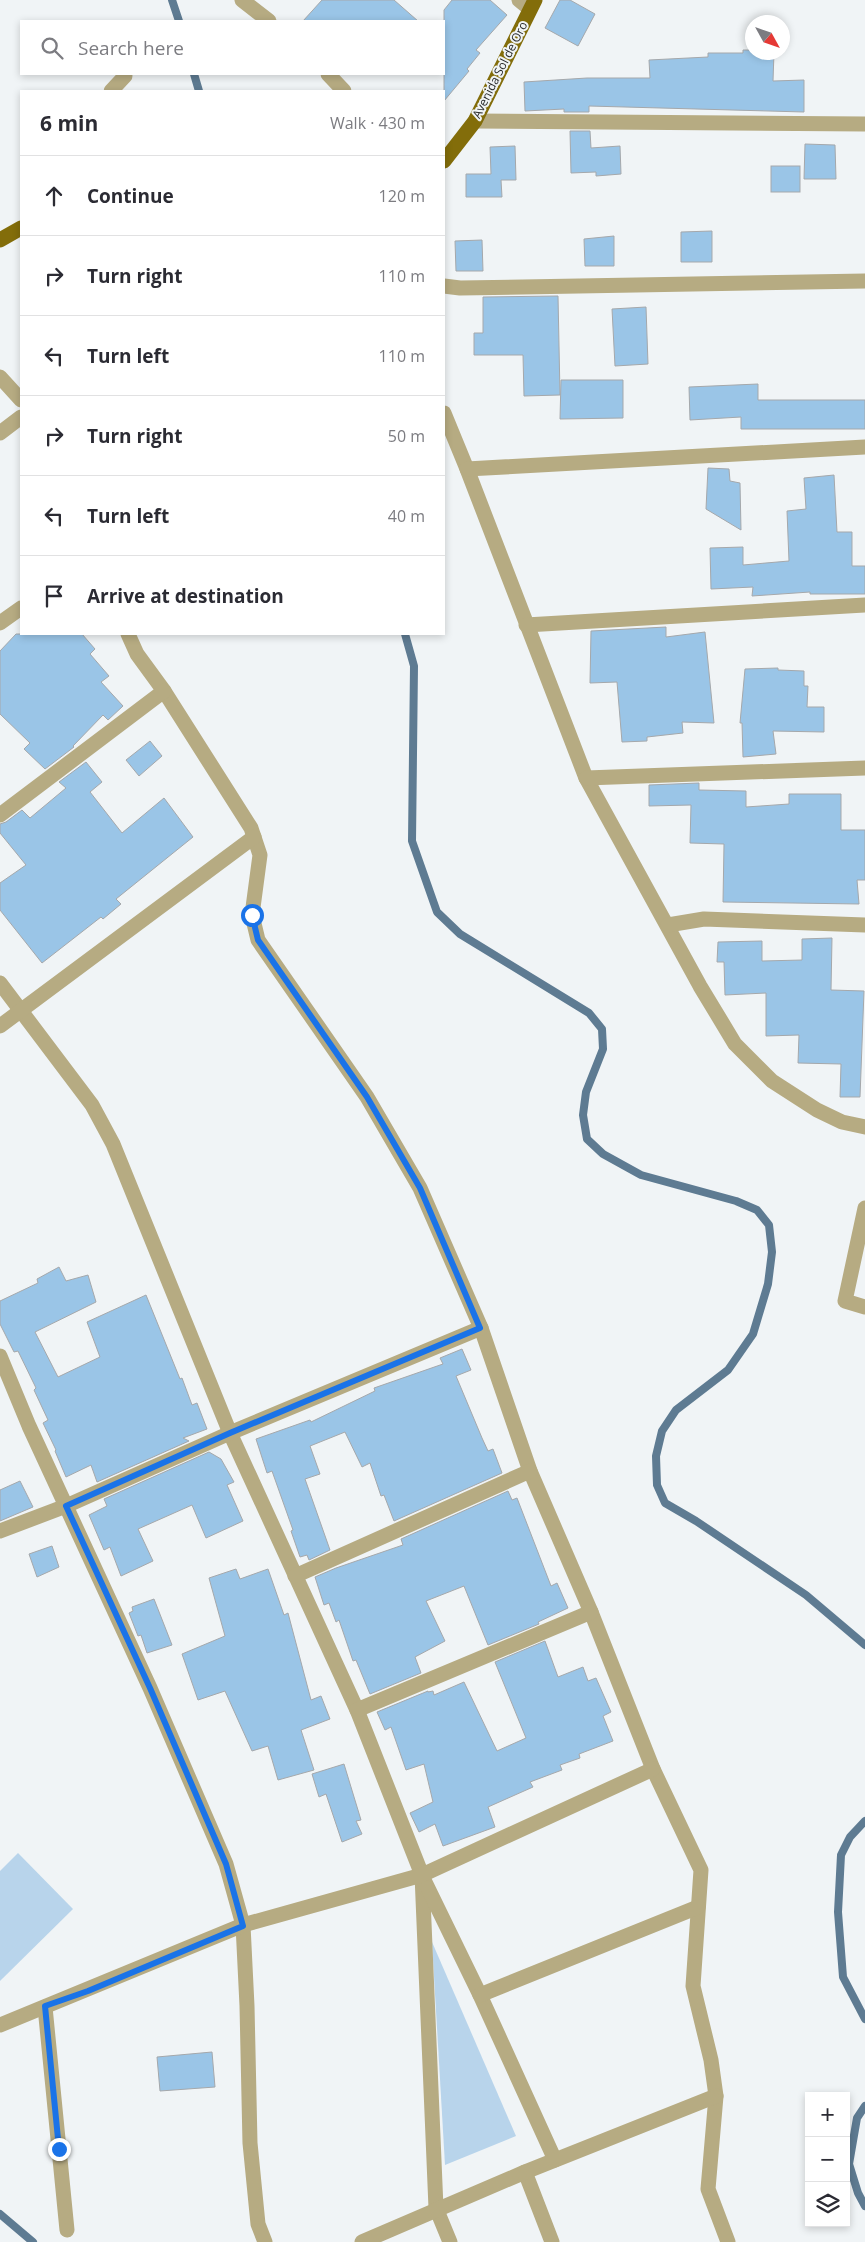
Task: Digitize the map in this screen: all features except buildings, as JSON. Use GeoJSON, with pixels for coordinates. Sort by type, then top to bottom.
{"type":"FeatureCollection","features":[{"type":"Feature","properties":{"kind":"main road","name":"Avenida Sol de Oro"},"geometry":{"type":"LineString","coordinates":[[445,160],[475,121],[528,3]]}},
{"type":"Feature","properties":{"kind":"main road"},"geometry":{"type":"LineString","coordinates":[[0,240],[20,226]]}},
{"type":"Feature","properties":{"kind":"street"},"geometry":{"type":"LineString","coordinates":[[242,0],[268,20]]}},
{"type":"Feature","properties":{"kind":"street"},"geometry":{"type":"LineString","coordinates":[[329,75],[343,90]]}},
{"type":"Feature","properties":{"kind":"street"},"geometry":{"type":"LineString","coordinates":[[112,90],[125,76]]}},
{"type":"Feature","properties":{"kind":"street"},"geometry":{"type":"LineString","coordinates":[[475,121],[865,124]]}},
{"type":"Feature","properties":{"kind":"street"},"geometry":{"type":"LineString","coordinates":[[445,286],[460,288],[865,281]]}},
{"type":"Feature","properties":{"kind":"street"},"geometry":{"type":"LineString","coordinates":[[0,377],[20,399]]}},
{"type":"Feature","properties":{"kind":"street"},"geometry":{"type":"LineString","coordinates":[[445,415],[586,778],[700,986],[730,1036],[752,1063],[772,1081],[817,1110],[842,1122],[865,1127]]}},
{"type":"Feature","properties":{"kind":"street"},"geometry":{"type":"LineString","coordinates":[[0,433],[20,418]]}},
{"type":"Feature","properties":{"kind":"street"},"geometry":{"type":"LineString","coordinates":[[467,468],[865,446]]}},
{"type":"Feature","properties":{"kind":"street"},"geometry":{"type":"LineString","coordinates":[[526,625],[865,605]]}},
{"type":"Feature","properties":{"kind":"street"},"geometry":{"type":"LineString","coordinates":[[0,623],[20,609]]}},
{"type":"Feature","properties":{"kind":"street"},"geometry":{"type":"LineString","coordinates":[[128,635],[137,654],[164,691],[251,828],[260,855],[252,915],[258,940],[367,1097],[420,1188],[480,1328],[530,1471],[591,1612],[653,1769],[701,1870],[693,1986],[716,2096],[708,2189],[728,2242]]}},
{"type":"Feature","properties":{"kind":"street"},"geometry":{"type":"LineString","coordinates":[[0,814],[164,691]]}},
{"type":"Feature","properties":{"kind":"street"},"geometry":{"type":"LineString","coordinates":[[586,778],[865,768]]}},
{"type":"Feature","properties":{"kind":"street"},"geometry":{"type":"LineString","coordinates":[[0,1026],[254,837]]}},
{"type":"Feature","properties":{"kind":"street"},"geometry":{"type":"LineString","coordinates":[[668,926],[704,919],[865,925]]}},
{"type":"Feature","properties":{"kind":"street"},"geometry":{"type":"LineString","coordinates":[[0,983],[92,1105],[112,1144],[230,1433],[357,1710],[422,1875],[480,1995],[555,2160]]}},
{"type":"Feature","properties":{"kind":"street"},"geometry":{"type":"LineString","coordinates":[[865,1208],[846,1301],[865,1307]]}},
{"type":"Feature","properties":{"kind":"street"},"geometry":{"type":"LineString","coordinates":[[0,1531],[66,1506],[230,1433],[480,1328]]}},
{"type":"Feature","properties":{"kind":"street"},"geometry":{"type":"LineString","coordinates":[[0,1356],[66,1506],[150,1688],[226,1864],[243,1926],[248,2006],[250,2142],[258,2224],[265,2242]]}},
{"type":"Feature","properties":{"kind":"street"},"geometry":{"type":"LineString","coordinates":[[295,1576],[530,1471]]}},
{"type":"Feature","properties":{"kind":"street"},"geometry":{"type":"LineString","coordinates":[[357,1710],[591,1612]]}},
{"type":"Feature","properties":{"kind":"street"},"geometry":{"type":"LineString","coordinates":[[0,2025],[45,2006],[88,1991],[243,1926],[422,1875],[653,1769]]}},
{"type":"Feature","properties":{"kind":"street"},"geometry":{"type":"LineString","coordinates":[[422,1875],[436,2208],[450,2242]]}},
{"type":"Feature","properties":{"kind":"street"},"geometry":{"type":"LineString","coordinates":[[480,1995],[698,1907]]}},
{"type":"Feature","properties":{"kind":"street"},"geometry":{"type":"LineString","coordinates":[[45,2006],[67,2230]]}},
{"type":"Feature","properties":{"kind":"street"},"geometry":{"type":"LineString","coordinates":[[362,2242],[436,2208],[716,2096]]}},
{"type":"Feature","properties":{"kind":"street"},"geometry":{"type":"LineString","coordinates":[[525,2172],[552,2242]]}},
{"type":"Feature","properties":{"kind":"shaded area"},"geometry":{"type":"Polygon","coordinates":[[[18,1853],[73,1909],[0,1981],[0,1871],[18,1853]]]}},
{"type":"Feature","properties":{"kind":"shaded area"},"geometry":{"type":"Polygon","coordinates":[[[432,1942],[516,2136],[445,2165],[432,1942]]]}},
{"type":"Feature","properties":{"kind":"waterway"},"geometry":{"type":"LineString","coordinates":[[172,0],[179,20]]}},
{"type":"Feature","properties":{"kind":"waterway"},"geometry":{"type":"LineString","coordinates":[[194,75],[199,90]]}},
{"type":"Feature","properties":{"kind":"waterway"},"geometry":{"type":"LineString","coordinates":[[405,635],[414,666],[412,841],[437,912],[460,934],[589,1013],[602,1029],[603,1049],[586,1092],[583,1115],[587,1139],[603,1154],[641,1175],[736,1201],[757,1210],[769,1225],[772,1252],[768,1284],[753,1334],[728,1370],[676,1410],[662,1431],[656,1456],[657,1485],[665,1503],[696,1521],[806,1595],[865,1645]]}},
{"type":"Feature","properties":{"kind":"waterway"},"geometry":{"type":"LineString","coordinates":[[865,1821],[850,1837],[841,1855],[838,1912],[843,1977],[865,2019]]}},
{"type":"Feature","properties":{"kind":"waterway"},"geometry":{"type":"LineString","coordinates":[[865,2106],[857,2118],[849,2164],[858,2193],[865,2206]]}},
{"type":"Feature","properties":{"kind":"waterway"},"geometry":{"type":"LineString","coordinates":[[0,2214],[33,2242]]}},
{"type":"Feature","properties":{"kind":"route"},"geometry":{"type":"LineString","coordinates":[[59,2149],[45,2006],[88,1991],[243,1926],[226,1864],[150,1688],[66,1506],[230,1433],[480,1328],[420,1188],[367,1097],[258,940],[252,915]]}}]}
